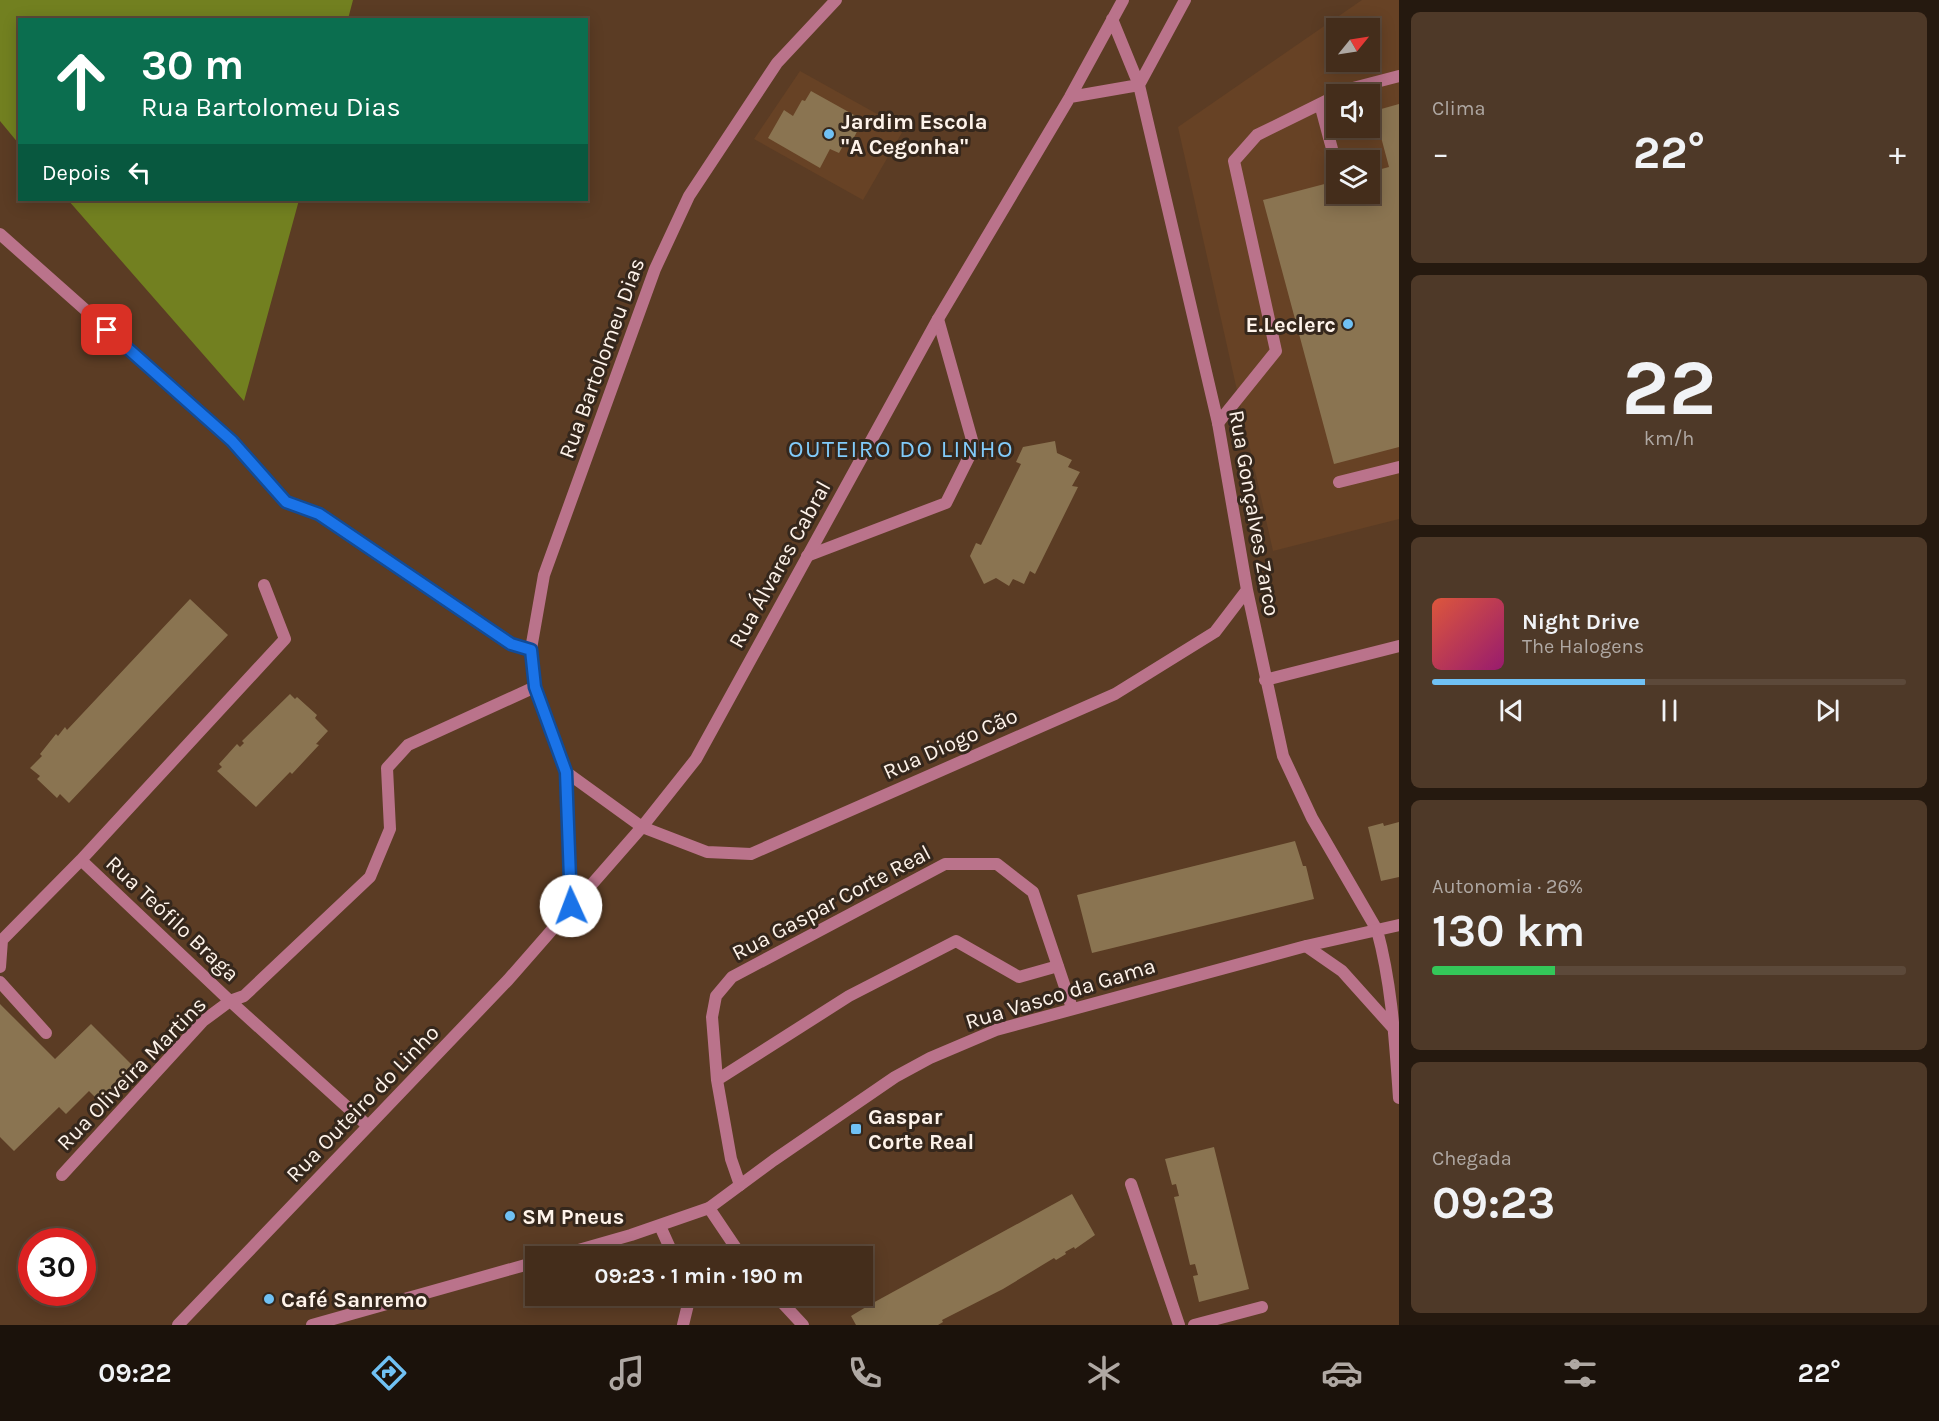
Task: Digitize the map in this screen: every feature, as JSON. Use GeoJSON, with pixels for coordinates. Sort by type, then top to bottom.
{"type":"FeatureCollection","features":[{"type":"Feature","properties":{"kind":"street","name":"Rua Bartolomeu Dias"},"geometry":{"type":"LineString","coordinates":[[571,906],[566,772],[535,687],[531,650],[544,575],[655,269],[684,207],[777,63],[836,0]]}},
{"type":"Feature","properties":{"kind":"street","name":"Rua Álvares Cabral"},"geometry":{"type":"LineString","coordinates":[[571,906],[642,827],[696,759],[938,319],[1070,97],[1123,0]]}},
{"type":"Feature","properties":{"kind":"street"},"geometry":{"type":"LineString","coordinates":[[1139,85],[1185,0]]}},
{"type":"Feature","properties":{"kind":"street"},"geometry":{"type":"LineString","coordinates":[[1112,19],[1139,85]]}},
{"type":"Feature","properties":{"kind":"street"},"geometry":{"type":"LineString","coordinates":[[1368,84],[1399,76]]}},
{"type":"Feature","properties":{"kind":"street"},"geometry":{"type":"LineString","coordinates":[[1070,97],[1139,85]]}},
{"type":"Feature","properties":{"kind":"street","name":"Rua Gonçalves Zarco"},"geometry":{"type":"LineString","coordinates":[[1139,85],[1218,423],[1247,590],[1283,756],[1312,818],[1377,930],[1385,959],[1396,1025],[1399,1098]]}},
{"type":"Feature","properties":{"kind":"street"},"geometry":{"type":"LineString","coordinates":[[1218,423],[1276,351],[1234,161],[1257,135],[1326,101]]}},
{"type":"Feature","properties":{"kind":"street"},"geometry":{"type":"LineString","coordinates":[[1320,104],[1332,150]]}},
{"type":"Feature","properties":{"kind":"street"},"geometry":{"type":"LineString","coordinates":[[0,234],[232,441],[286,502],[319,514],[511,644],[531,650]]}},
{"type":"Feature","properties":{"kind":"street"},"geometry":{"type":"LineString","coordinates":[[807,556],[946,503],[974,447],[938,319]]}},
{"type":"Feature","properties":{"kind":"street"},"geometry":{"type":"LineString","coordinates":[[1339,482],[1399,467]]}},
{"type":"Feature","properties":{"kind":"street","name":"Rua Teófilo Braga"},"geometry":{"type":"LineString","coordinates":[[264,585],[285,639],[81,860],[230,1001],[368,1126]]}},
{"type":"Feature","properties":{"kind":"street","name":"Rua Diogo Cão"},"geometry":{"type":"LineString","coordinates":[[566,772],[642,827],[708,852],[751,854],[1115,694],[1215,632],[1247,590]]}},
{"type":"Feature","properties":{"kind":"street"},"geometry":{"type":"LineString","coordinates":[[1265,680],[1399,646]]}},
{"type":"Feature","properties":{"kind":"street","name":"Rua Oliveira Martins"},"geometry":{"type":"LineString","coordinates":[[62,1175],[203,1022],[230,1001],[244,996],[370,876],[390,829],[387,768],[408,745],[535,687]]}},
{"type":"Feature","properties":{"kind":"street"},"geometry":{"type":"LineString","coordinates":[[0,967],[2,940],[81,860]]}},
{"type":"Feature","properties":{"kind":"street","name":"Rua Gaspar Corte Real"},"geometry":{"type":"LineString","coordinates":[[740,1185],[730,1159],[717,1080],[712,1017],[716,996],[732,977],[945,864],[997,864],[1033,892],[1072,1008]]}},
{"type":"Feature","properties":{"kind":"street","name":"Rua Outeiro do Linho"},"geometry":{"type":"LineString","coordinates":[[178,1325],[508,980],[571,906]]}},
{"type":"Feature","properties":{"kind":"street","name":"Rua Vasco da Gama"},"geometry":{"type":"LineString","coordinates":[[592,1246],[660,1226],[709,1208],[895,1077],[930,1058],[996,1030],[1306,946],[1399,925]]}},
{"type":"Feature","properties":{"kind":"street"},"geometry":{"type":"LineString","coordinates":[[717,1080],[849,996],[956,941],[1019,977],[1058,966]]}},
{"type":"Feature","properties":{"kind":"street"},"geometry":{"type":"LineString","coordinates":[[1306,946],[1342,971],[1396,1025]]}},
{"type":"Feature","properties":{"kind":"street"},"geometry":{"type":"LineString","coordinates":[[0,982],[46,1033]]}},
{"type":"Feature","properties":{"kind":"street"},"geometry":{"type":"LineString","coordinates":[[1131,1184],[1179,1325]]}},
{"type":"Feature","properties":{"kind":"street"},"geometry":{"type":"LineString","coordinates":[[709,1208],[735,1246]]}},
{"type":"Feature","properties":{"kind":"street"},"geometry":{"type":"LineString","coordinates":[[660,1226],[669,1246]]}},
{"type":"Feature","properties":{"kind":"street"},"geometry":{"type":"LineString","coordinates":[[312,1325],[525,1265]]}},
{"type":"Feature","properties":{"kind":"street"},"geometry":{"type":"LineString","coordinates":[[683,1325],[688,1306]]}},
{"type":"Feature","properties":{"kind":"street"},"geometry":{"type":"LineString","coordinates":[[785,1306],[803,1325]]}},
{"type":"Feature","properties":{"kind":"street"},"geometry":{"type":"LineString","coordinates":[[1194,1325],[1262,1307]]}},
{"type":"Feature","properties":{"kind":"shaded area"},"geometry":{"type":"Polygon","coordinates":[[[1362,0],[1399,0],[1399,519],[1273,551],[1178,127],[1326,25],[1326,72],[1380,72],[1380,18],[1336,18],[1362,0]]]}},
{"type":"Feature","properties":{"kind":"shaded area","name":"Jardim Escola \"A Cegonha\""},"geometry":{"type":"Polygon","coordinates":[[[800,71],[904,129],[863,200],[754,139],[800,71]]]}},
{"type":"Feature","properties":{"kind":"green space"},"geometry":{"type":"Polygon","coordinates":[[[0,0],[353,0],[348,18],[18,18],[18,143],[0,121],[0,0]]]}},
{"type":"Feature","properties":{"kind":"green space"},"geometry":{"type":"Polygon","coordinates":[[[69,201],[299,201],[244,401],[69,201]]]}},
{"type":"Feature","properties":{"kind":"building"},"geometry":{"type":"Polygon","coordinates":[[[811,91],[863,120],[849,147],[844,144],[839,153],[830,149],[820,168],[768,138],[784,110],[793,116],[802,100],[805,101],[811,91]]]}},
{"type":"Feature","properties":{"kind":"building","name":"E.Leclerc"},"geometry":{"type":"Polygon","coordinates":[[[1399,104],[1399,447],[1334,464],[1263,200],[1326,184],[1326,204],[1380,204],[1380,169],[1389,167],[1380,133],[1380,109],[1399,104]]]}},
{"type":"Feature","properties":{"kind":"building"},"geometry":{"type":"Polygon","coordinates":[[[1055,441],[1057,453],[1072,460],[1068,467],[1080,472],[1072,486],[1078,487],[1035,574],[1030,571],[1024,584],[1013,579],[1009,586],[996,578],[984,584],[970,556],[976,543],[981,545],[1021,464],[1016,462],[1023,447],[1055,441]]]}},
{"type":"Feature","properties":{"kind":"building"},"geometry":{"type":"Polygon","coordinates":[[[190,599],[228,635],[69,803],[60,794],[57,798],[37,779],[40,776],[30,768],[42,756],[40,754],[56,734],[58,736],[65,727],[67,730],[190,599]]]}},
{"type":"Feature","properties":{"kind":"building"},"geometry":{"type":"Polygon","coordinates":[[[290,694],[295,699],[297,697],[317,715],[315,718],[328,731],[316,744],[319,745],[292,774],[290,772],[256,807],[217,771],[222,767],[219,764],[237,744],[240,747],[244,743],[242,741],[290,694]]]}},
{"type":"Feature","properties":{"kind":"building"},"geometry":{"type":"Polygon","coordinates":[[[1399,822],[1399,877],[1381,881],[1368,827],[1399,822]]]}},
{"type":"Feature","properties":{"kind":"building"},"geometry":{"type":"Polygon","coordinates":[[[1295,841],[1303,866],[1306,866],[1314,899],[1092,953],[1077,895],[1295,841]]]}},
{"type":"Feature","properties":{"kind":"building"},"geometry":{"type":"Polygon","coordinates":[[[0,1004],[55,1059],[91,1024],[134,1067],[100,1102],[89,1091],[66,1114],[59,1107],[14,1151],[0,1137],[0,1004]]]}},
{"type":"Feature","properties":{"kind":"building"},"geometry":{"type":"Polygon","coordinates":[[[1214,1147],[1249,1289],[1199,1302],[1193,1276],[1198,1275],[1195,1264],[1190,1265],[1174,1197],[1179,1196],[1176,1184],[1172,1185],[1165,1159],[1214,1147]]]}},
{"type":"Feature","properties":{"kind":"building"},"geometry":{"type":"Polygon","coordinates":[[[1072,1194],[1095,1235],[1075,1249],[1074,1247],[1065,1252],[1066,1254],[1056,1260],[1054,1258],[1003,1289],[942,1320],[943,1322],[938,1325],[856,1325],[851,1316],[868,1306],[873,1306],[873,1303],[1072,1194]]]}},
{"type":"Feature","properties":{"kind":"place","name":"Jardim Escola \"A Cegonha\""},"geometry":{"type":"Point","coordinates":[829,134]}},
{"type":"Feature","properties":{"kind":"place","name":"E.Leclerc"},"geometry":{"type":"Point","coordinates":[1348,324]}},
{"type":"Feature","properties":{"kind":"place","name":"Gaspar Corte Real"},"geometry":{"type":"Point","coordinates":[856,1129]}},
{"type":"Feature","properties":{"kind":"place","name":"SM Pneus"},"geometry":{"type":"Point","coordinates":[510,1216]}},
{"type":"Feature","properties":{"kind":"place","name":"Café Sanremo"},"geometry":{"type":"Point","coordinates":[269,1299]}},
{"type":"Feature","properties":{"kind":"district","name":"OUTEIRO DO LINHO"},"geometry":{"type":"Point","coordinates":[901,449]}},
{"type":"Feature","properties":{"kind":"route"},"geometry":{"type":"LineString","coordinates":[[107,330],[232,441],[286,502],[319,514],[511,644],[531,650],[535,687],[566,772],[571,906]]}}]}
